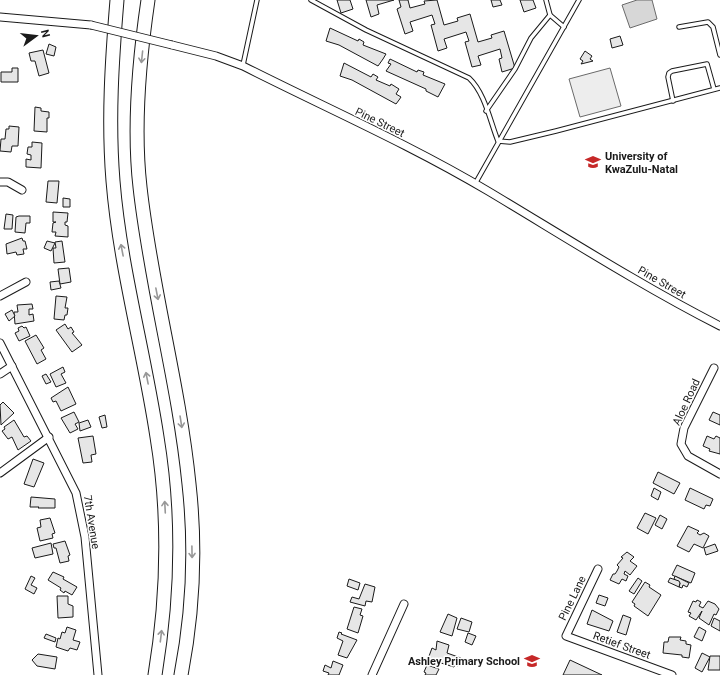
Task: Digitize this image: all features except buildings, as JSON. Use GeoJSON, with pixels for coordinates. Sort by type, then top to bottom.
{"type":"FeatureCollection","features":[{"type":"Feature","properties":{"kind":"highway"},"geometry":{"type":"LineString","coordinates":[[117,0],[111,62],[110,117],[113,181],[121,245],[158,438],[166,532],[165,604],[155,675]]}},
{"type":"Feature","properties":{"kind":"highway"},"geometry":{"type":"LineString","coordinates":[[149,2],[137,113],[140,187],[148,248],[181,426],[189,485],[192,522],[190,601],[181,675]]}},
{"type":"Feature","properties":{"kind":"street","name":"Pine Street"},"geometry":{"type":"LineString","coordinates":[[0,17],[91,25],[216,56],[243,66],[423,155],[475,184],[671,301],[720,326]]}},
{"type":"Feature","properties":{"kind":"street"},"geometry":{"type":"LineString","coordinates":[[0,182],[8,182],[22,190]]}},
{"type":"Feature","properties":{"kind":"street"},"geometry":{"type":"LineString","coordinates":[[0,296],[26,282]]}},
{"type":"Feature","properties":{"kind":"street","name":"7th Avenue"},"geometry":{"type":"LineString","coordinates":[[0,343],[49,437],[74,488],[79,504],[85,537],[98,675]]}},
{"type":"Feature","properties":{"kind":"street"},"geometry":{"type":"LineString","coordinates":[[0,374],[12,366]]}},
{"type":"Feature","properties":{"kind":"street","name":"Aloe Road"},"geometry":{"type":"LineString","coordinates":[[714,368],[684,428],[681,444],[688,456],[720,474]]}},
{"type":"Feature","properties":{"kind":"street"},"geometry":{"type":"LineString","coordinates":[[0,473],[49,437]]}},
{"type":"Feature","properties":{"kind":"street","name":"Pine Lane"},"geometry":{"type":"LineString","coordinates":[[566,636],[598,569]]}},
{"type":"Feature","properties":{"kind":"street"},"geometry":{"type":"LineString","coordinates":[[372,675],[404,604]]}},
{"type":"Feature","properties":{"kind":"street","name":"Retief Street"},"geometry":{"type":"LineString","coordinates":[[566,636],[672,675]]}},
{"type":"Feature","properties":{"kind":"lane"},"geometry":{"type":"LineString","coordinates":[[243,66],[257,0]]}},
{"type":"Feature","properties":{"kind":"lane"},"geometry":{"type":"LineString","coordinates":[[312,0],[366,30],[469,78],[475,84],[480,94],[498,141]]}},
{"type":"Feature","properties":{"kind":"lane"},"geometry":{"type":"LineString","coordinates":[[546,0],[550,15],[564,27]]}},
{"type":"Feature","properties":{"kind":"lane"},"geometry":{"type":"LineString","coordinates":[[475,184],[579,0]]}},
{"type":"Feature","properties":{"kind":"lane"},"geometry":{"type":"LineString","coordinates":[[486,111],[515,69],[531,38],[550,15]]}},
{"type":"Feature","properties":{"kind":"lane"},"geometry":{"type":"LineString","coordinates":[[679,27],[708,22],[713,27],[720,55]]}},
{"type":"Feature","properties":{"kind":"lane"},"geometry":{"type":"LineString","coordinates":[[673,101],[668,77],[669,73],[672,71],[707,64],[714,90]]}},
{"type":"Feature","properties":{"kind":"lane"},"geometry":{"type":"LineString","coordinates":[[498,141],[510,142],[720,88]]}},
{"type":"Feature","properties":{"kind":"shaded area"},"geometry":{"type":"Polygon","coordinates":[[[637,0],[652,0],[657,19],[630,28],[622,5],[637,0]]]}},
{"type":"Feature","properties":{"kind":"shaded area"},"geometry":{"type":"Polygon","coordinates":[[[610,68],[621,106],[580,117],[569,79],[610,68]]]}},
{"type":"Feature","properties":{"kind":"place","name":"University of KwaZulu-Natal"},"geometry":{"type":"Point","coordinates":[593,162]}},
{"type":"Feature","properties":{"kind":"place","name":"Ashley Primary School"},"geometry":{"type":"Point","coordinates":[532,661]}}]}
